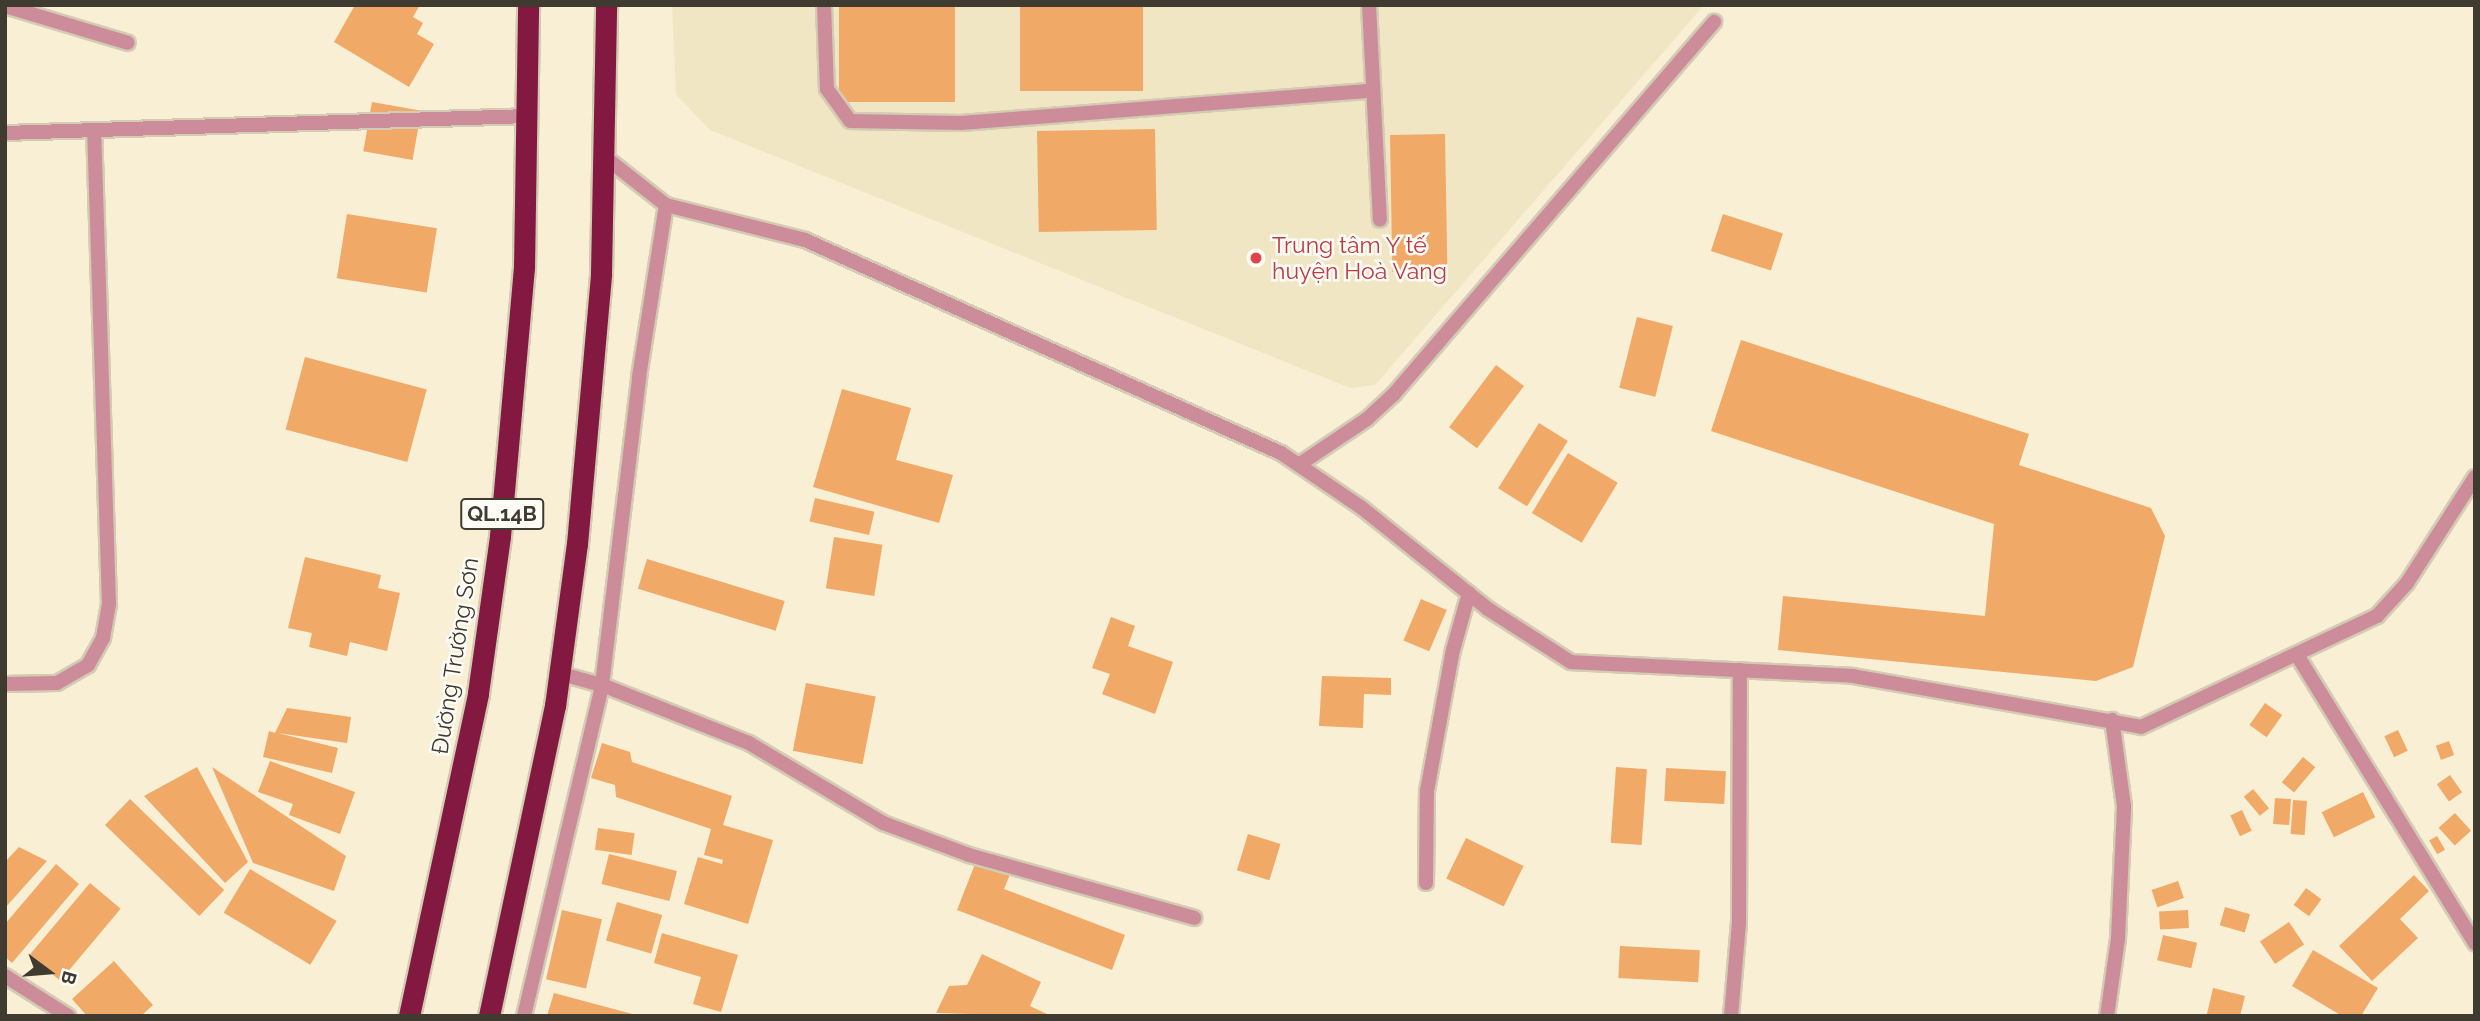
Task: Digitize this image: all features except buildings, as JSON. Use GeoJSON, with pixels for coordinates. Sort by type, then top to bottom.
{"type":"FeatureCollection","features":[{"type":"Feature","properties":{"kind":"highway","name":"Đường Trường Sơn"},"geometry":{"type":"LineString","coordinates":[[409,1016],[478,693],[500,536],[524,268],[528,5]]}},
{"type":"Feature","properties":{"kind":"highway","name":"QL.14B"},"geometry":{"type":"LineString","coordinates":[[489,1016],[525,856],[558,673],[577,544],[601,273],[606,158],[606,5]]}},
{"type":"Feature","properties":{"kind":"street"},"geometry":{"type":"LineString","coordinates":[[824,5],[827,89],[849,121],[961,123],[1370,91]]}},
{"type":"Feature","properties":{"kind":"street"},"geometry":{"type":"LineString","coordinates":[[1375,5],[1369,5],[1370,91],[1380,220]]}},
{"type":"Feature","properties":{"kind":"street"},"geometry":{"type":"LineString","coordinates":[[5,6],[128,43]]}},
{"type":"Feature","properties":{"kind":"street"},"geometry":{"type":"LineString","coordinates":[[1300,464],[1367,419],[1394,394],[1714,22]]}},
{"type":"Feature","properties":{"kind":"street"},"geometry":{"type":"LineString","coordinates":[[5,133],[528,116]]}},
{"type":"Feature","properties":{"kind":"street"},"geometry":{"type":"LineString","coordinates":[[5,684],[57,683],[88,665],[103,638],[109,604],[94,130]]}},
{"type":"Feature","properties":{"kind":"street"},"geometry":{"type":"LineString","coordinates":[[606,158],[666,205],[806,240],[990,320],[1300,464],[1469,593],[1571,662],[1853,676],[2141,726],[2377,616],[2407,583],[2475,477]]}},
{"type":"Feature","properties":{"kind":"street"},"geometry":{"type":"LineString","coordinates":[[524,1016],[602,685],[639,377],[666,205]]}},
{"type":"Feature","properties":{"kind":"street"},"geometry":{"type":"LineString","coordinates":[[1426,883],[1427,791],[1452,650],[1469,593]]}},
{"type":"Feature","properties":{"kind":"street"},"geometry":{"type":"LineString","coordinates":[[2297,655],[2475,943]]}},
{"type":"Feature","properties":{"kind":"street"},"geometry":{"type":"LineString","coordinates":[[1731,1016],[1739,923],[1740,670]]}},
{"type":"Feature","properties":{"kind":"street"},"geometry":{"type":"LineString","coordinates":[[558,673],[602,685],[749,743],[883,823],[970,855],[1194,918]]}},
{"type":"Feature","properties":{"kind":"street"},"geometry":{"type":"LineString","coordinates":[[2107,1016],[2118,939],[2124,806],[2112,720]]}},
{"type":"Feature","properties":{"kind":"street"},"geometry":{"type":"LineString","coordinates":[[5,976],[68,1016]]}},
{"type":"Feature","properties":{"kind":"shaded area","name":"Trung tâm Y tế huyện Hoà Vang"},"geometry":{"type":"Polygon","coordinates":[[[672,5],[1704,5],[1375,385],[1350,388],[710,130],[676,94],[672,5]]]}},
{"type":"Feature","properties":{"kind":"place","name":"Trung tâm Y tế huyện Hoà Vang"},"geometry":{"type":"Point","coordinates":[1256,258]}}]}
